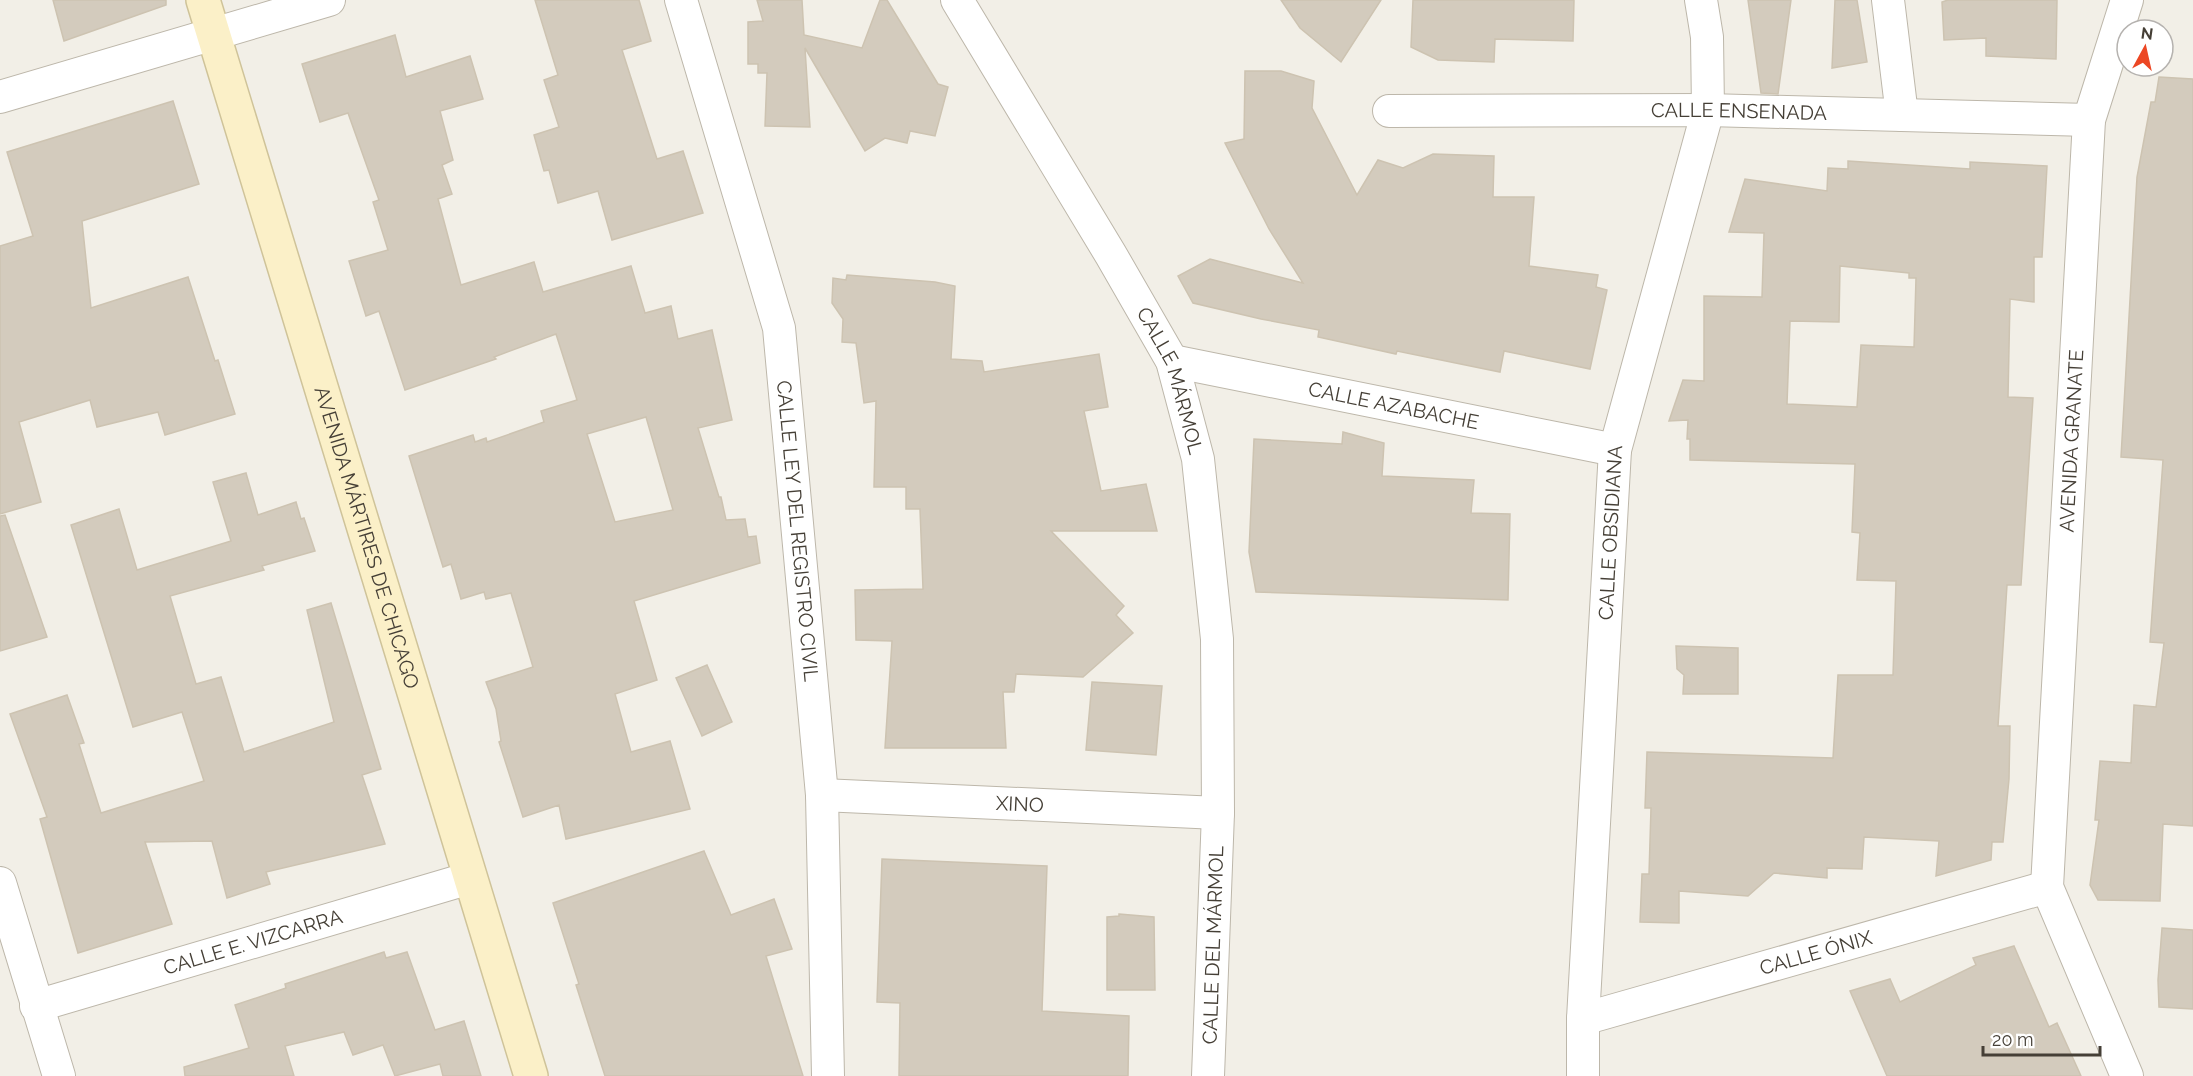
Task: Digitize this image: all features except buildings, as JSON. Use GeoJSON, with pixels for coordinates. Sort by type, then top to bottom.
{"type":"FeatureCollection","features":[{"type":"Feature","properties":{"kind":"main road","name":"AVENIDA MÁRTIRES DE CHICAGO"},"geometry":{"type":"LineString","coordinates":[[203,0],[531,1076]]}},
{"type":"Feature","properties":{"kind":"street"},"geometry":{"type":"LineString","coordinates":[[0,97],[329,0]]}},
{"type":"Feature","properties":{"kind":"street","name":"CALLE LEY DEL REGISTRO CIVIL"},"geometry":{"type":"LineString","coordinates":[[681,0],[779,328],[822,795],[828,1076]]}},
{"type":"Feature","properties":{"kind":"street","name":"CALLE OBSIDIANA"},"geometry":{"type":"LineString","coordinates":[[1583,1076],[1583,1019],[1615,450],[1708,110],[1707,37],[1701,0]]}},
{"type":"Feature","properties":{"kind":"street"},"geometry":{"type":"LineString","coordinates":[[1888,0],[1902,115]]}},
{"type":"Feature","properties":{"kind":"street","name":"AVENIDA GRANATE"},"geometry":{"type":"LineString","coordinates":[[2047,886],[2089,120],[2127,0]]}},
{"type":"Feature","properties":{"kind":"street","name":"CALLE MÁRMOL"},"geometry":{"type":"LineString","coordinates":[[963,2],[1172,361],[1198,459],[1217,639],[1218,813]]}},
{"type":"Feature","properties":{"kind":"street","name":"CALLE ENSENADA"},"geometry":{"type":"LineString","coordinates":[[1389,111],[1708,110],[2089,120]]}},
{"type":"Feature","properties":{"kind":"street","name":"CALLE AZABACHE"},"geometry":{"type":"LineString","coordinates":[[1172,361],[1615,450]]}},
{"type":"Feature","properties":{"kind":"street","name":"XINO"},"geometry":{"type":"LineString","coordinates":[[822,795],[1218,813]]}},
{"type":"Feature","properties":{"kind":"street","name":"CALLE DEL MÁRMOL"},"geometry":{"type":"LineString","coordinates":[[1208,1076],[1218,813]]}},
{"type":"Feature","properties":{"kind":"street","name":"CALLE E. VIZCARRA"},"geometry":{"type":"LineString","coordinates":[[36,1006],[470,878]]}},
{"type":"Feature","properties":{"kind":"street"},"geometry":{"type":"LineString","coordinates":[[2047,886],[2127,1076]]}},
{"type":"Feature","properties":{"kind":"street","name":"CALLE ÓNIX"},"geometry":{"type":"LineString","coordinates":[[1583,1019],[2047,886]]}},
{"type":"Feature","properties":{"kind":"street"},"geometry":{"type":"LineString","coordinates":[[1,893],[59,1076]]}}]}
